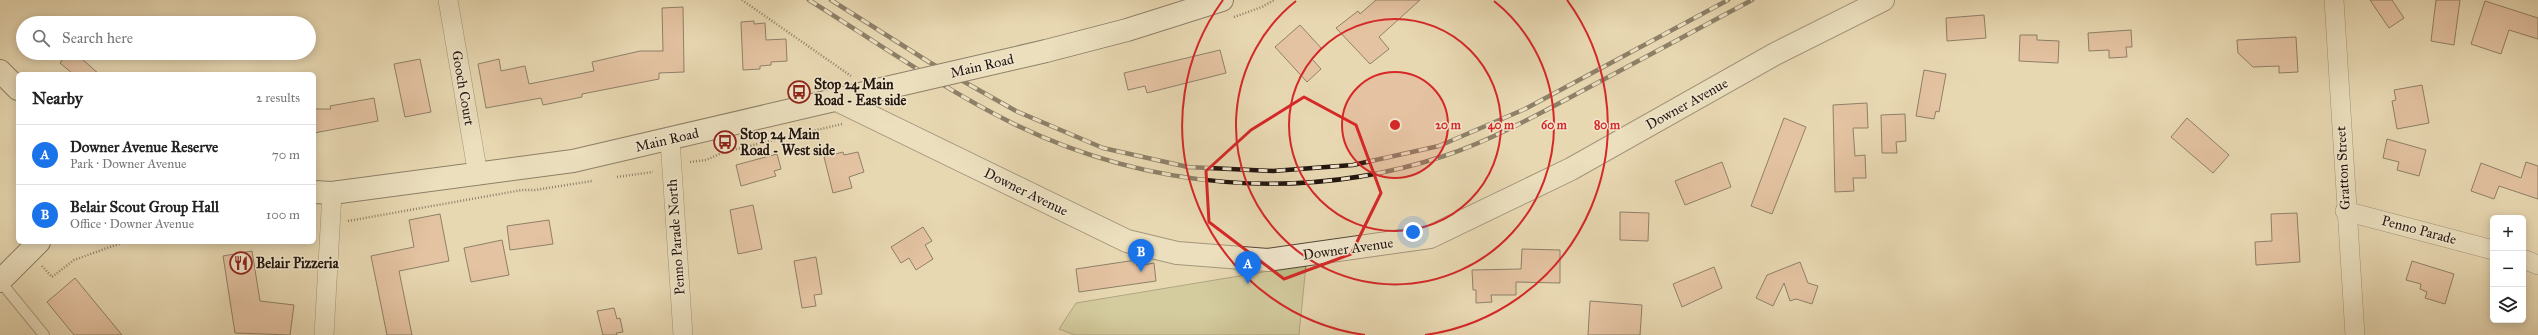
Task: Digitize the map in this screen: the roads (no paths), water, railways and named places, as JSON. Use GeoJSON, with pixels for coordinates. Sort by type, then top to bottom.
{"type":"FeatureCollection","features":[{"type":"Feature","properties":{"kind":"street","name":"Gooch Court"},"geometry":{"type":"LineString","coordinates":[[448,0],[478,175]]}},
{"type":"Feature","properties":{"kind":"street","name":"Main Road"},"geometry":{"type":"LineString","coordinates":[[323,193],[478,175],[573,161],[670,140],[1046,51],[1127,30],[1222,0]]}},
{"type":"Feature","properties":{"kind":"street","name":"Downer Avenue"},"geometry":{"type":"LineString","coordinates":[[838,100],[1127,242],[1177,253],[1268,260],[1430,237],[1571,169],[1776,54],[1882,0]]}},
{"type":"Feature","properties":{"kind":"street","name":"Gratton Street"},"geometry":{"type":"LineString","coordinates":[[2334,0],[2345,210],[2355,335]]}},
{"type":"Feature","properties":{"kind":"street"},"geometry":{"type":"LineString","coordinates":[[0,71],[16,87]]}},
{"type":"Feature","properties":{"kind":"street","name":"Penno Parade North"},"geometry":{"type":"LineString","coordinates":[[670,140],[683,335]]}},
{"type":"Feature","properties":{"kind":"street"},"geometry":{"type":"LineString","coordinates":[[323,193],[331,223],[324,335]]}},
{"type":"Feature","properties":{"kind":"street","name":"Penno Parade"},"geometry":{"type":"LineString","coordinates":[[2345,210],[2490,249]]}},
{"type":"Feature","properties":{"kind":"street"},"geometry":{"type":"LineString","coordinates":[[0,281],[36,250]]}},
{"type":"Feature","properties":{"kind":"street"},"geometry":{"type":"LineString","coordinates":[[2526,260],[2538,265]]}},
{"type":"Feature","properties":{"kind":"lane"},"geometry":{"type":"LineString","coordinates":[[0,281],[44,335]]}},
{"type":"Feature","properties":{"kind":"railway"},"geometry":{"type":"LineString","coordinates":[[809,0],[960,95],[1012,123],[1063,145],[1116,163],[1170,175],[1225,182],[1280,184],[1335,180],[1390,171],[1444,156],[1479,143],[1533,117],[1752,0]]}},
{"type":"Feature","properties":{"kind":"railway"},"geometry":{"type":"LineString","coordinates":[[831,0],[929,62],[1016,111],[1103,148],[1188,167],[1273,171],[1353,165],[1439,146],[1525,109],[1728,0]]}},
{"type":"Feature","properties":{"kind":"place","name":"Stop 24 Main Road - East side"},"geometry":{"type":"Point","coordinates":[799,92]}},
{"type":"Feature","properties":{"kind":"place","name":"Stop 24 Main Road - West side"},"geometry":{"type":"Point","coordinates":[725,142]}},
{"type":"Feature","properties":{"kind":"place","name":"Belair Pizzeria"},"geometry":{"type":"Point","coordinates":[241,263]}},
{"type":"Feature","properties":{"kind":"place","name":"Belair Scout Group Hall"},"geometry":{"type":"Point","coordinates":[1141,272]}},
{"type":"Feature","properties":{"kind":"place","name":"Downer Avenue Reserve"},"geometry":{"type":"Point","coordinates":[1248,284]}}]}
